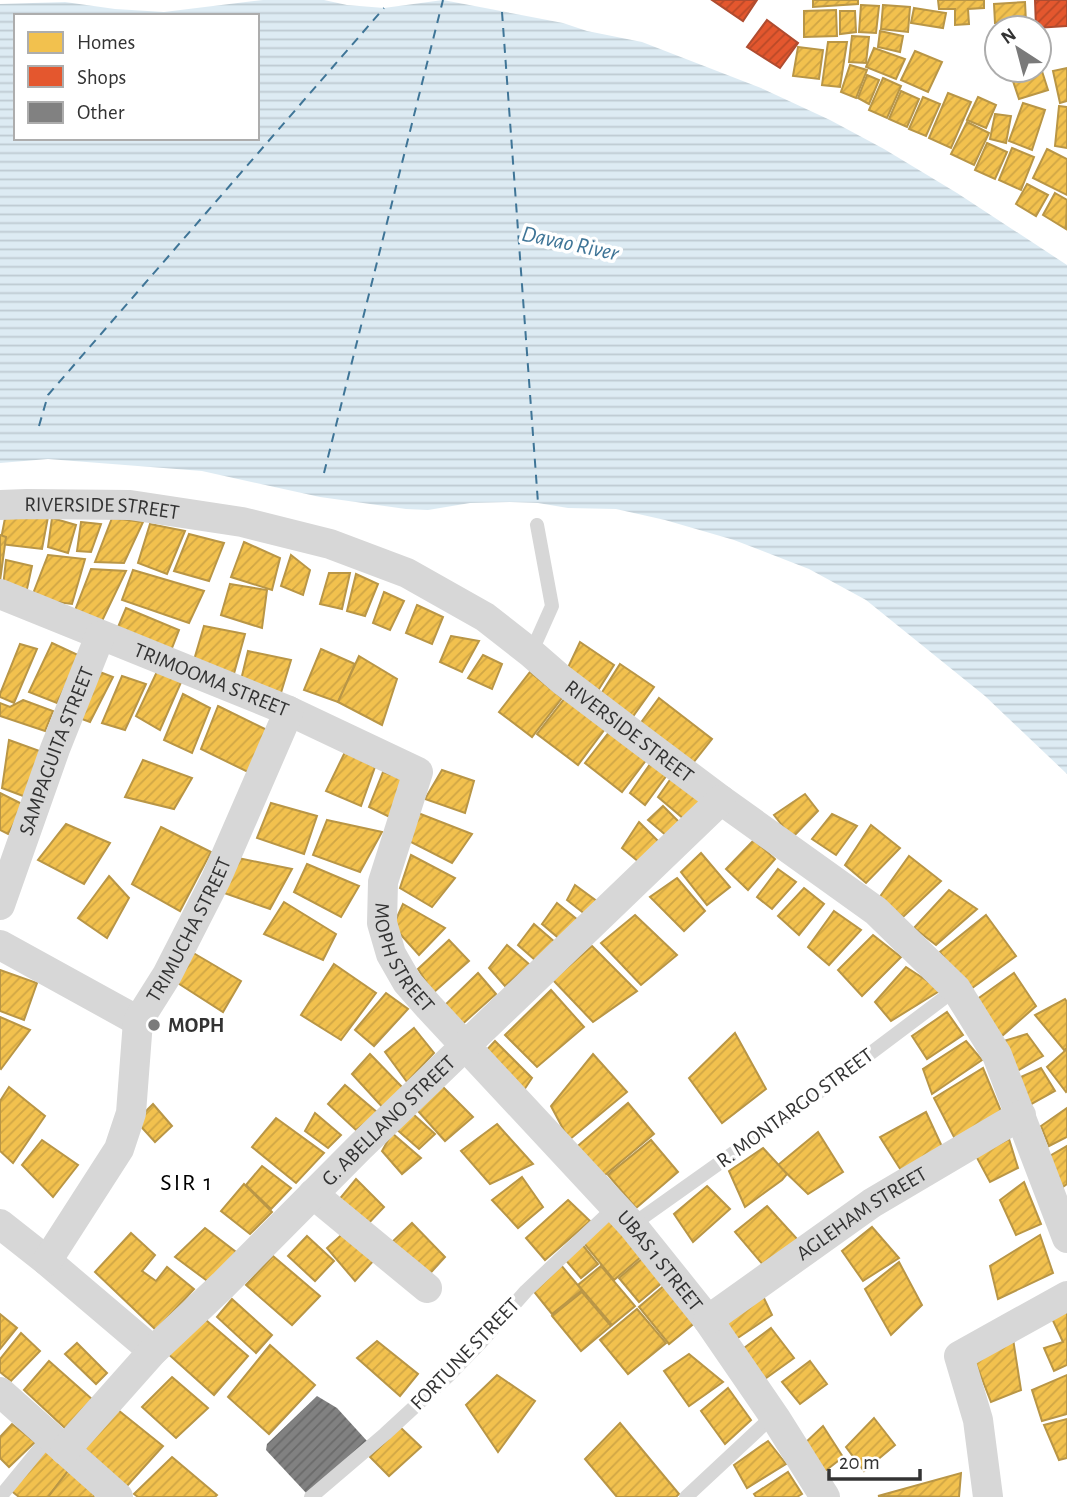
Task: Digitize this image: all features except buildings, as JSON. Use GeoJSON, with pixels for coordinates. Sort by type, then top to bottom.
{"type":"FeatureCollection","features":[{"type":"Feature","properties":{"kind":"street","name":"RIVERSIDE STREET"},"geometry":{"type":"LineString","coordinates":[[0,505],[130,505],[242,522],[330,544],[407,573],[485,617],[562,680],[721,800],[876,911],[956,989],[997,1055],[1067,1238]]}},
{"type":"Feature","properties":{"kind":"street","name":"TRIMOOMA STREET"},"geometry":{"type":"LineString","coordinates":[[0,594],[289,711],[418,772]]}},
{"type":"Feature","properties":{"kind":"street","name":"SAMPAGUITA STREET"},"geometry":{"type":"LineString","coordinates":[[0,905],[9,850],[55,749],[100,636]]}},
{"type":"Feature","properties":{"kind":"street","name":"TRIMUCHA STREET"},"geometry":{"type":"LineString","coordinates":[[47,1261],[119,1149],[131,1113],[138,1021],[167,975],[216,879],[289,711]]}},
{"type":"Feature","properties":{"kind":"street","name":"MOPH STREET"},"geometry":{"type":"LineString","coordinates":[[418,772],[383,882],[382,923],[391,954],[407,982],[466,1047]]}},
{"type":"Feature","properties":{"kind":"street","name":"G. ABELLANO STREET"},"geometry":{"type":"LineString","coordinates":[[58,1443],[360,1147],[721,800]]}},
{"type":"Feature","properties":{"kind":"street"},"geometry":{"type":"LineString","coordinates":[[0,945],[138,1021]]}},
{"type":"Feature","properties":{"kind":"street","name":"UBAS 1 STREET"},"geometry":{"type":"LineString","coordinates":[[466,1047],[624,1215],[708,1320],[825,1497]]}},
{"type":"Feature","properties":{"kind":"street","name":"AGLEHAM STREET"},"geometry":{"type":"LineString","coordinates":[[708,1320],[872,1203],[1021,1115]]}},
{"type":"Feature","properties":{"kind":"street"},"geometry":{"type":"LineString","coordinates":[[313,1194],[427,1289]]}},
{"type":"Feature","properties":{"kind":"street"},"geometry":{"type":"LineString","coordinates":[[0,1224],[153,1351]]}},
{"type":"Feature","properties":{"kind":"street"},"geometry":{"type":"LineString","coordinates":[[988,1497],[978,1420],[959,1356],[1067,1296]]}},
{"type":"Feature","properties":{"kind":"street"},"geometry":{"type":"LineString","coordinates":[[0,1392],[118,1497]]}},
{"type":"Feature","properties":{"kind":"lane"},"geometry":{"type":"LineString","coordinates":[[531,653],[552,606],[537,524]]}},
{"type":"Feature","properties":{"kind":"lane","name":"R. MONTARGO STREET"},"geometry":{"type":"LineString","coordinates":[[624,1215],[811,1098],[956,989]]}},
{"type":"Feature","properties":{"kind":"lane","name":"FORTUNE STREET"},"geometry":{"type":"LineString","coordinates":[[311,1497],[385,1434],[447,1376],[526,1292],[624,1215]]}},
{"type":"Feature","properties":{"kind":"lane"},"geometry":{"type":"LineString","coordinates":[[686,1497],[773,1416]]}},
{"type":"Feature","properties":{"kind":"lane"},"geometry":{"type":"LineString","coordinates":[[0,1497],[58,1443]]}},
{"type":"Feature","properties":{"kind":"water","name":"Davao River"},"geometry":{"type":"Polygon","coordinates":[[[263,0],[324,0],[384,8],[443,0],[563,23],[587,31],[642,42],[761,88],[830,120],[957,193],[1067,265],[1067,774],[985,696],[866,600],[809,569],[734,540],[616,509],[568,508],[510,502],[470,503],[428,510],[406,509],[320,497],[202,471],[48,459],[0,463],[0,4],[65,2],[164,12],[263,0]]]}},
{"type":"Feature","properties":{"kind":"ferry route"},"geometry":{"type":"LineString","coordinates":[[324,473],[443,0]]}},
{"type":"Feature","properties":{"kind":"ferry route"},"geometry":{"type":"LineString","coordinates":[[39,426],[48,395],[384,8]]}},
{"type":"Feature","properties":{"kind":"ferry route"},"geometry":{"type":"LineString","coordinates":[[502,12],[538,503]]}},
{"type":"Feature","properties":{"kind":"place","name":"MOPH"},"geometry":{"type":"Point","coordinates":[154,1025]}},
{"type":"Feature","properties":{"kind":"district","name":"SIR 1"},"geometry":{"type":"Point","coordinates":[187,1183]}}]}
